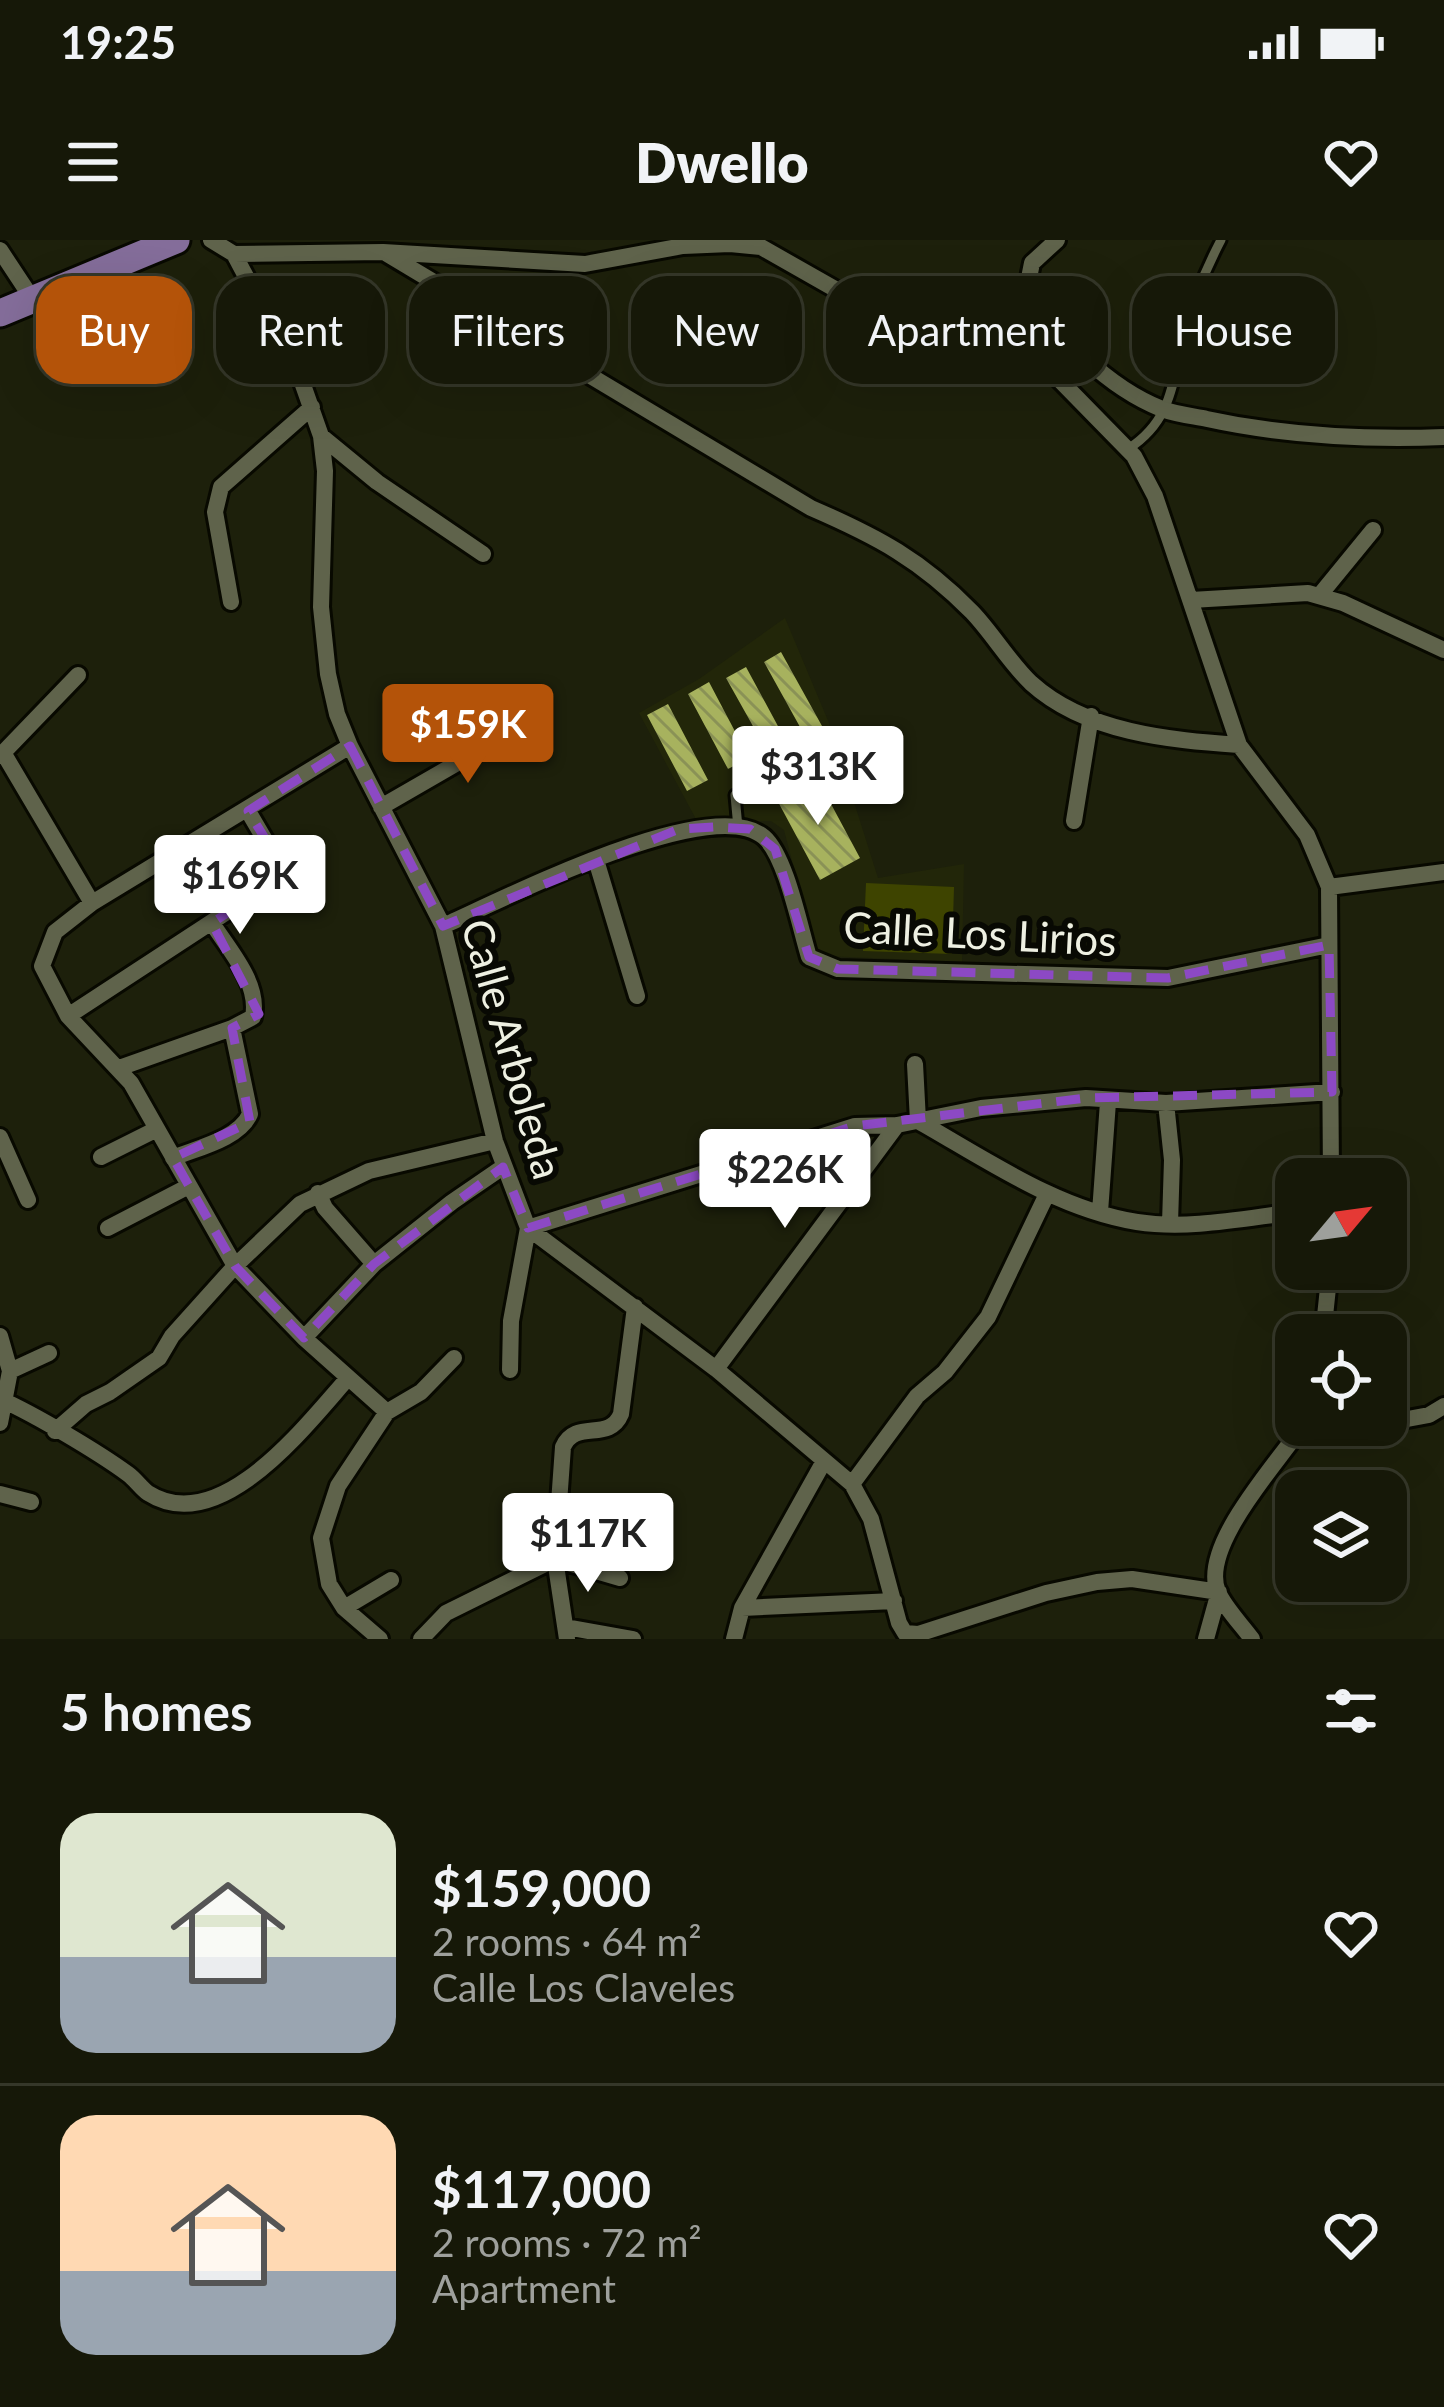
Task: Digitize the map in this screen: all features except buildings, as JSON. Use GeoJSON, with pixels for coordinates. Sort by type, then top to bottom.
{"type":"FeatureCollection","features":[{"type":"Feature","properties":{"kind":"main road"},"geometry":{"type":"LineString","coordinates":[[0,314],[176,240]]}},
{"type":"Feature","properties":{"kind":"street"},"geometry":{"type":"LineString","coordinates":[[211,240],[234,254],[382,252],[585,264],[682,246],[761,247],[842,293],[892,313],[987,330],[1042,362],[1128,449],[1155,496],[1239,745],[1307,835],[1329,887],[1331,1158]]}},
{"type":"Feature","properties":{"kind":"street"},"geometry":{"type":"LineString","coordinates":[[1057,240],[1032,263],[1028,288],[1035,301],[1105,376],[1162,409],[1240,426],[1336,438],[1444,437]]}},
{"type":"Feature","properties":{"kind":"street"},"geometry":{"type":"LineString","coordinates":[[0,250],[33,300]]}},
{"type":"Feature","properties":{"kind":"street"},"geometry":{"type":"LineString","coordinates":[[382,252],[811,508],[880,538],[922,566],[973,613],[1033,685],[1091,716],[1154,738],[1239,745]]}},
{"type":"Feature","properties":{"kind":"street","name":"Calle Arboleda"},"geometry":{"type":"LineString","coordinates":[[234,254],[312,406],[321,436],[324,629],[333,694],[350,746],[443,926],[502,1167],[528,1228],[716,1369],[852,1484],[871,1519],[894,1601]]}},
{"type":"Feature","properties":{"kind":"street"},"geometry":{"type":"LineString","coordinates":[[231,602],[215,512],[221,487],[312,406]]}},
{"type":"Feature","properties":{"kind":"street"},"geometry":{"type":"LineString","coordinates":[[321,436],[377,482],[483,554]]}},
{"type":"Feature","properties":{"kind":"street"},"geometry":{"type":"LineString","coordinates":[[1319,596],[1373,530]]}},
{"type":"Feature","properties":{"kind":"street"},"geometry":{"type":"LineString","coordinates":[[1191,600],[1308,592],[1343,603],[1444,650]]}},
{"type":"Feature","properties":{"kind":"street"},"geometry":{"type":"LineString","coordinates":[[79,675],[2,755],[92,903]]}},
{"type":"Feature","properties":{"kind":"street"},"geometry":{"type":"LineString","coordinates":[[1074,821],[1091,716]]}},
{"type":"Feature","properties":{"kind":"street"},"geometry":{"type":"LineString","coordinates":[[381,807],[530,721]]}},
{"type":"Feature","properties":{"kind":"street"},"geometry":{"type":"LineString","coordinates":[[350,746],[92,903],[56,932],[42,966],[68,1016],[119,1068],[235,1266],[304,1338],[387,1412]]}},
{"type":"Feature","properties":{"kind":"street"},"geometry":{"type":"LineString","coordinates":[[68,1016],[285,874],[248,811]]}},
{"type":"Feature","properties":{"kind":"street"},"geometry":{"type":"LineString","coordinates":[[443,926],[679,829],[738,828]]}},
{"type":"Feature","properties":{"kind":"street","name":"Calle Los Lirios"},"geometry":{"type":"LineString","coordinates":[[738,828],[763,836],[775,849],[808,957],[838,969],[1168,978],[1329,945]]}},
{"type":"Feature","properties":{"kind":"street"},"geometry":{"type":"LineString","coordinates":[[596,860],[637,996]]}},
{"type":"Feature","properties":{"kind":"street"},"geometry":{"type":"LineString","coordinates":[[1329,887],[1444,872]]}},
{"type":"Feature","properties":{"kind":"street"},"geometry":{"type":"LineString","coordinates":[[119,1068],[253,1017],[256,1004],[251,985],[212,923]]}},
{"type":"Feature","properties":{"kind":"street"},"geometry":{"type":"LineString","coordinates":[[173,1158],[230,1134],[245,1125],[250,1114],[232,1028]]}},
{"type":"Feature","properties":{"kind":"street"},"geometry":{"type":"LineString","coordinates":[[915,1064],[917,1121]]}},
{"type":"Feature","properties":{"kind":"street"},"geometry":{"type":"LineString","coordinates":[[511,1370],[511,1322],[528,1228],[855,1126],[897,1125],[981,1108],[1086,1098],[1166,1102],[1332,1092]]}},
{"type":"Feature","properties":{"kind":"street"},"geometry":{"type":"LineString","coordinates":[[1100,1212],[1108,1102]]}},
{"type":"Feature","properties":{"kind":"street"},"geometry":{"type":"LineString","coordinates":[[1166,1102],[1172,1160],[1170,1223]]}},
{"type":"Feature","properties":{"kind":"street"},"geometry":{"type":"LineString","coordinates":[[917,1121],[1047,1194],[1138,1222],[1275,1214]]}},
{"type":"Feature","properties":{"kind":"street"},"geometry":{"type":"LineString","coordinates":[[716,1369],[897,1125]]}},
{"type":"Feature","properties":{"kind":"street"},"geometry":{"type":"LineString","coordinates":[[101,1157],[157,1129]]}},
{"type":"Feature","properties":{"kind":"street"},"geometry":{"type":"LineString","coordinates":[[0,1137],[28,1200]]}},
{"type":"Feature","properties":{"kind":"street"},"geometry":{"type":"LineString","coordinates":[[55,1431],[86,1404],[159,1358],[172,1336],[235,1266],[318,1193],[369,1171],[495,1141]]}},
{"type":"Feature","properties":{"kind":"street"},"geometry":{"type":"LineString","coordinates":[[304,1338],[374,1264],[502,1167]]}},
{"type":"Feature","properties":{"kind":"street"},"geometry":{"type":"LineString","coordinates":[[108,1228],[189,1186]]}},
{"type":"Feature","properties":{"kind":"street"},"geometry":{"type":"LineString","coordinates":[[318,1193],[325,1208],[374,1264]]}},
{"type":"Feature","properties":{"kind":"street"},"geometry":{"type":"LineString","coordinates":[[852,1484],[917,1396],[945,1372],[988,1317],[1047,1194]]}},
{"type":"Feature","properties":{"kind":"street"},"geometry":{"type":"LineString","coordinates":[[633,1639],[566,1633],[555,1559],[563,1447],[578,1431],[610,1430],[616,1425],[635,1307]]}},
{"type":"Feature","properties":{"kind":"street"},"geometry":{"type":"LineString","coordinates":[[0,1336],[10,1371],[0,1423]]}},
{"type":"Feature","properties":{"kind":"street"},"geometry":{"type":"LineString","coordinates":[[10,1371],[49,1353]]}},
{"type":"Feature","properties":{"kind":"street"},"geometry":{"type":"LineString","coordinates":[[380,1639],[344,1608],[329,1584],[321,1538],[338,1486],[387,1412],[421,1392],[454,1358]]}},
{"type":"Feature","properties":{"kind":"street"},"geometry":{"type":"LineString","coordinates":[[3,1400],[128,1474],[148,1492],[196,1504],[234,1490],[296,1437],[348,1378]]}},
{"type":"Feature","properties":{"kind":"street"},"geometry":{"type":"LineString","coordinates":[[1407,1419],[1444,1406]]}},
{"type":"Feature","properties":{"kind":"street"},"geometry":{"type":"LineString","coordinates":[[1252,1639],[1219,1592],[1215,1575],[1226,1534],[1289,1446]]}},
{"type":"Feature","properties":{"kind":"street"},"geometry":{"type":"LineString","coordinates":[[734,1639],[742,1608],[823,1463]]}},
{"type":"Feature","properties":{"kind":"street"},"geometry":{"type":"LineString","coordinates":[[0,1493],[31,1502]]}},
{"type":"Feature","properties":{"kind":"street"},"geometry":{"type":"LineString","coordinates":[[422,1639],[446,1613],[555,1559],[620,1578]]}},
{"type":"Feature","properties":{"kind":"street"},"geometry":{"type":"LineString","coordinates":[[742,1608],[894,1601],[905,1633],[918,1634],[1096,1582],[1132,1579],[1219,1592]]}},
{"type":"Feature","properties":{"kind":"street"},"geometry":{"type":"LineString","coordinates":[[344,1608],[391,1580]]}},
{"type":"Feature","properties":{"kind":"street"},"geometry":{"type":"LineString","coordinates":[[1206,1639],[1219,1592]]}},
{"type":"Feature","properties":{"kind":"lane"},"geometry":{"type":"LineString","coordinates":[[1128,449],[1148,436],[1162,409],[1180,368],[1185,329],[1221,240]]}},
{"type":"Feature","properties":{"kind":"lane"},"geometry":{"type":"LineString","coordinates":[[735,795],[738,828]]}},
{"type":"Feature","properties":{"kind":"highlighted area"},"geometry":{"type":"Polygon","coordinates":[[[350,746],[443,926],[679,829],[714,827],[750,829],[775,849],[809,957],[838,969],[1168,978],[1329,945],[1332,1092],[1086,1098],[855,1126],[528,1228],[503,1167],[374,1264],[304,1338],[235,1266],[173,1158],[250,1122],[232,1028],[259,1014],[212,923],[287,874],[248,811],[350,746]]]}},
{"type":"Feature","properties":{"kind":"shaded area"},"geometry":{"type":"Polygon","coordinates":[[[785,618],[829,723],[878,878],[964,864],[962,962],[826,956],[814,944],[784,830],[771,821],[697,821],[639,713],[699,679],[785,618]]]}},
{"type":"Feature","properties":{"kind":"green space"},"geometry":{"type":"Polygon","coordinates":[[[866,883],[954,887],[952,954],[863,951],[866,883]]]}}]}
